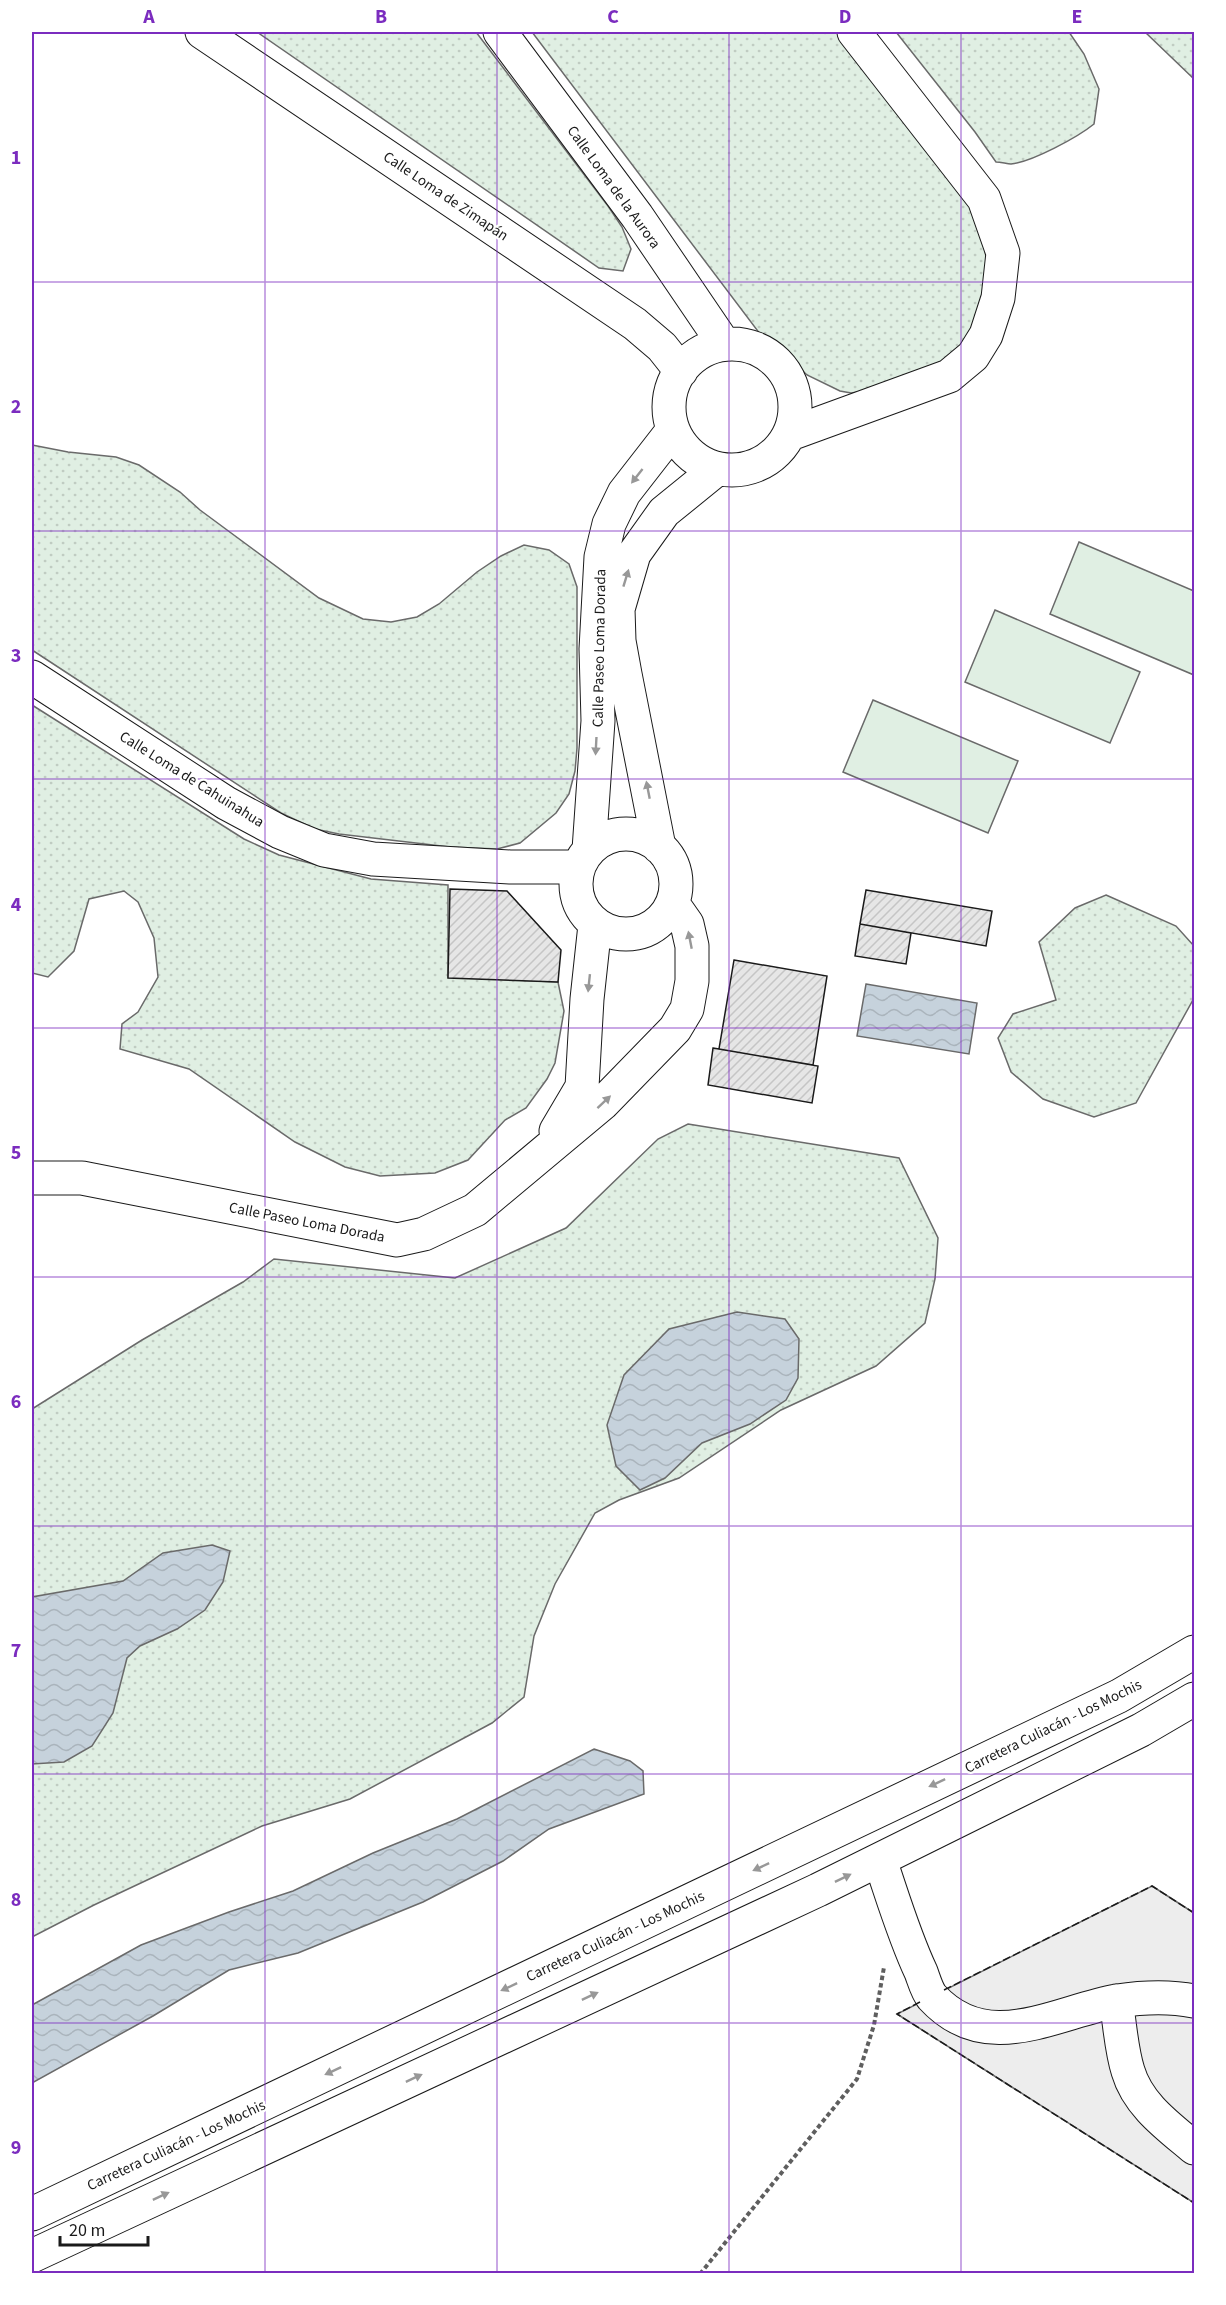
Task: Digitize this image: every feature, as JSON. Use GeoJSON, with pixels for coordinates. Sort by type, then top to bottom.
{"type":"FeatureCollection","features":[{"type":"Feature","properties":{"kind":"main road","name":"Calle Loma de Zimapán"},"geometry":{"type":"LineString","coordinates":[[202,32],[635,324],[662,347],[681,371]]}},
{"type":"Feature","properties":{"kind":"main road","name":"Calle Loma de la Aurora"},"geometry":{"type":"LineString","coordinates":[[500,32],[637,216],[724,344]]}},
{"type":"Feature","properties":{"kind":"main road"},"geometry":{"type":"LineString","coordinates":[[790,434],[949,376],[973,356],[986,335],[998,298],[1003,253],[984,199],[854,32]]}},
{"type":"Feature","properties":{"kind":"main road"},"geometry":{"type":"LineString","coordinates":[[724,344],[746,345],[767,353],[783,369],[793,389],[796,412],[790,434],[777,452],[759,465],[738,471],[717,469],[698,461],[683,448],[674,430],[669,410],[672,390],[681,371],[699,353],[724,344]]}},
{"type":"Feature","properties":{"kind":"main road","name":"Calle Paseo Loma Dorada"},"geometry":{"type":"LineString","coordinates":[[543,1153],[582,1087],[595,925],[581,909],[576,888],[584,858],[598,721],[596,649],[601,557],[609,524],[624,493],[674,430]]}},
{"type":"Feature","properties":{"kind":"main road","name":"Calle Paseo Loma Dorada"},"geometry":{"type":"LineString","coordinates":[[32,1178],[82,1178],[397,1240],[424,1234],[475,1210],[603,1103],[675,1029],[687,1009],[692,981],[692,946],[687,924],[673,904],[676,888],[672,866],[660,847],[619,641],[618,609],[634,554],[664,512],[717,469]]}},
{"type":"Feature","properties":{"kind":"main road","name":"Calle Loma de Cahuinahua"},"geometry":{"type":"LineString","coordinates":[[32,677],[226,803],[279,832],[324,850],[373,860],[510,867],[584,858]]}},
{"type":"Feature","properties":{"kind":"main road"},"geometry":{"type":"LineString","coordinates":[[584,858],[605,838],[624,834],[643,837],[660,847]]}},
{"type":"Feature","properties":{"kind":"main road"},"geometry":{"type":"LineString","coordinates":[[595,925],[615,934],[636,934],[655,925],[673,904]]}},
{"type":"Feature","properties":{"kind":"main road","name":"Calle Paseo Loma Dorada"},"geometry":{"type":"LineString","coordinates":[[32,1157],[82,1178]]}},
{"type":"Feature","properties":{"kind":"main road","name":"Carretera Culiacán - Los Mochis"},"geometry":{"type":"LineString","coordinates":[[32,2214],[1119,1696],[1194,1652]]}},
{"type":"Feature","properties":{"kind":"main road"},"geometry":{"type":"LineString","coordinates":[[32,2256],[880,1860],[1141,1730],[1194,1699]]}},
{"type":"Feature","properties":{"kind":"main road"},"geometry":{"type":"LineString","coordinates":[[880,1860],[910,1950],[931,1996],[961,2019],[991,2028],[1036,2025],[1116,2001],[1169,1996],[1194,2001]]}},
{"type":"Feature","properties":{"kind":"main road"},"geometry":{"type":"LineString","coordinates":[[1116,2001],[1128,2071],[1137,2091],[1145,2104],[1194,2148]]}},
{"type":"Feature","properties":{"kind":"path"},"geometry":{"type":"LineString","coordinates":[[700,2274],[857,2079],[874,2025],[885,1960]]}},
{"type":"Feature","properties":{"kind":"green space"},"geometry":{"type":"Polygon","coordinates":[[[257,32],[476,32],[622,227],[631,249],[623,271],[599,268],[257,32]]]}},
{"type":"Feature","properties":{"kind":"green space"},"geometry":{"type":"Polygon","coordinates":[[[532,32],[844,32],[960,180],[984,236],[987,270],[983,293],[968,339],[954,359],[886,388],[851,393],[840,391],[807,375],[771,340],[760,334],[532,32]]]}},
{"type":"Feature","properties":{"kind":"green space"},"geometry":{"type":"Polygon","coordinates":[[[896,32],[1069,32],[1084,54],[1099,89],[1094,124],[1066,142],[1031,159],[1011,164],[996,162],[896,32]]]}},
{"type":"Feature","properties":{"kind":"green space"},"geometry":{"type":"Polygon","coordinates":[[[1145,32],[1194,32],[1194,79],[1145,32]]]}},
{"type":"Feature","properties":{"kind":"green space"},"geometry":{"type":"Polygon","coordinates":[[[32,445],[68,452],[116,457],[139,465],[180,492],[200,510],[319,598],[363,619],[391,622],[417,617],[439,604],[477,572],[501,556],[524,545],[549,550],[569,564],[577,587],[577,748],[575,771],[569,794],[556,813],[520,843],[497,849],[450,847],[339,834],[315,829],[281,813],[32,650],[32,445]]]}},
{"type":"Feature","properties":{"kind":"green space"},"geometry":{"type":"Polygon","coordinates":[[[1079,542],[1194,591],[1194,675],[1050,614],[1079,542]]]}},
{"type":"Feature","properties":{"kind":"green space"},"geometry":{"type":"Polygon","coordinates":[[[995,610],[1140,672],[1110,743],[965,682],[995,610]]]}},
{"type":"Feature","properties":{"kind":"green space"},"geometry":{"type":"Polygon","coordinates":[[[873,700],[1018,761],[988,833],[843,772],[873,700]]]}},
{"type":"Feature","properties":{"kind":"green space"},"geometry":{"type":"Polygon","coordinates":[[[32,705],[244,839],[279,855],[371,879],[448,885],[448,977],[558,982],[564,1011],[555,1063],[547,1079],[526,1108],[505,1120],[468,1160],[435,1173],[380,1176],[345,1167],[295,1142],[189,1069],[120,1049],[122,1024],[138,1012],[158,977],[154,938],[138,902],[124,891],[89,899],[74,951],[48,977],[32,973],[32,705]]]}},
{"type":"Feature","properties":{"kind":"green space"},"geometry":{"type":"Polygon","coordinates":[[[1106,895],[1176,926],[1194,946],[1194,998],[1136,1103],[1094,1117],[1043,1099],[1011,1072],[998,1038],[1013,1014],[1056,1000],[1039,942],[1075,908],[1106,895]]]}},
{"type":"Feature","properties":{"kind":"green space"},"geometry":{"type":"Polygon","coordinates":[[[688,1124],[899,1158],[938,1238],[935,1279],[925,1323],[876,1366],[781,1410],[679,1478],[619,1500],[595,1513],[555,1584],[534,1636],[524,1697],[492,1723],[350,1799],[262,1826],[94,1905],[32,1937],[32,1409],[142,1340],[243,1282],[274,1259],[455,1278],[566,1228],[658,1139],[688,1124]]]}},
{"type":"Feature","properties":{"kind":"shaded area"},"geometry":{"type":"Polygon","coordinates":[[[1152,1886],[1194,1913],[1194,2203],[897,2014],[1152,1886]]]}},
{"type":"Feature","properties":{"kind":"water"},"geometry":{"type":"Polygon","coordinates":[[[866,984],[977,1003],[969,1054],[857,1036],[866,984]]]}},
{"type":"Feature","properties":{"kind":"water"},"geometry":{"type":"Polygon","coordinates":[[[737,1312],[785,1319],[799,1339],[798,1378],[786,1400],[750,1424],[702,1443],[665,1478],[640,1490],[616,1466],[607,1425],[624,1375],[669,1329],[737,1312]]]}},
{"type":"Feature","properties":{"kind":"water"},"geometry":{"type":"Polygon","coordinates":[[[212,1545],[230,1551],[223,1582],[205,1610],[177,1629],[140,1646],[127,1658],[113,1713],[92,1746],[64,1762],[32,1764],[32,1597],[123,1581],[163,1553],[212,1545]]]}},
{"type":"Feature","properties":{"kind":"water"},"geometry":{"type":"Polygon","coordinates":[[[594,1749],[630,1761],[643,1771],[644,1794],[549,1829],[503,1861],[423,1902],[298,1953],[229,1970],[153,2016],[32,2083],[32,2005],[141,1945],[293,1891],[373,1853],[457,1819],[594,1749]]]}},
{"type":"Feature","properties":{"kind":"building"},"geometry":{"type":"Polygon","coordinates":[[[450,889],[507,891],[561,950],[558,982],[448,978],[450,889]]]}},
{"type":"Feature","properties":{"kind":"building"},"geometry":{"type":"Polygon","coordinates":[[[866,890],[992,911],[986,946],[860,924],[866,890]]]}},
{"type":"Feature","properties":{"kind":"building"},"geometry":{"type":"Polygon","coordinates":[[[860,924],[911,933],[906,964],[855,956],[860,924]]]}},
{"type":"Feature","properties":{"kind":"building"},"geometry":{"type":"Polygon","coordinates":[[[734,960],[827,976],[813,1065],[719,1049],[734,960]]]}},
{"type":"Feature","properties":{"kind":"building"},"geometry":{"type":"Polygon","coordinates":[[[713,1048],[818,1066],[812,1103],[708,1085],[713,1048]]]}},
{"type":"Feature","properties":{"kind":"fence"},"geometry":{"type":"LineString","coordinates":[[944,1990],[1152,1886],[1194,1913]]}},
{"type":"Feature","properties":{"kind":"fence"},"geometry":{"type":"LineString","coordinates":[[920,2002],[897,2014],[1194,2203]]}}]}
